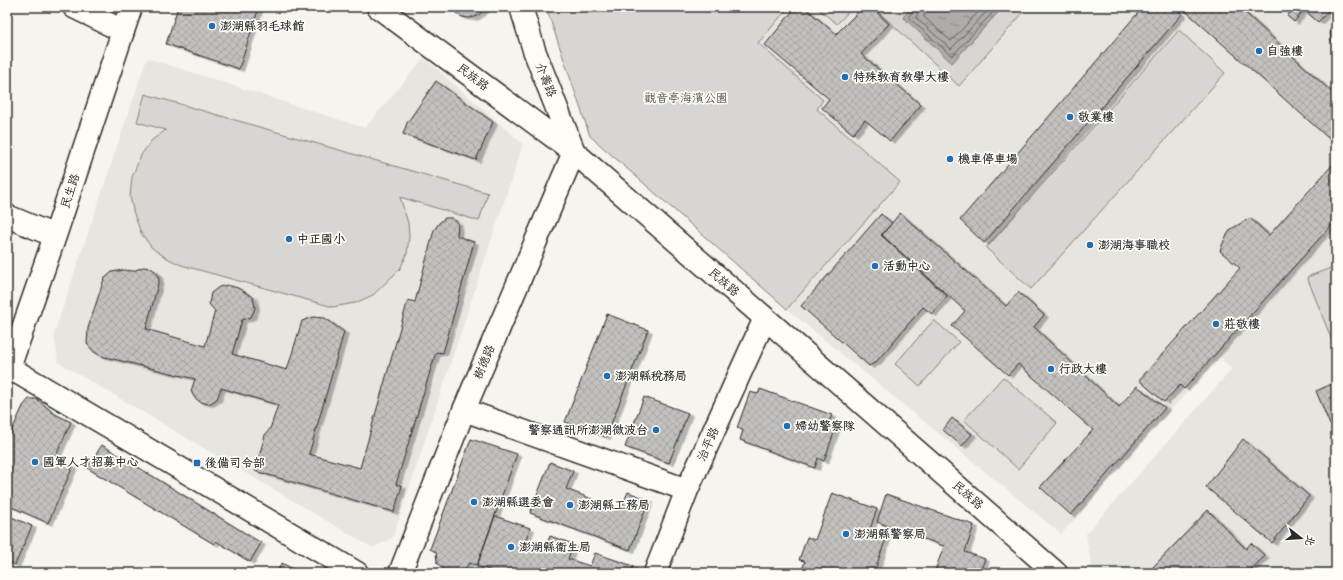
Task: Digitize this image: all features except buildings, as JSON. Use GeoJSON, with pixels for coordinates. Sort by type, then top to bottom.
{"type":"FeatureCollection","features":[{"type":"Feature","properties":{"kind":"street"},"geometry":{"type":"LineString","coordinates":[[74,7],[123,30]]}},
{"type":"Feature","properties":{"kind":"street","name":"民生路"},"geometry":{"type":"LineString","coordinates":[[8,371],[55,236],[131,7]]}},
{"type":"Feature","properties":{"kind":"street","name":"民族路"},"geometry":{"type":"LineString","coordinates":[[378,7],[574,152],[1054,572]]}},
{"type":"Feature","properties":{"kind":"street","name":"介壽路"},"geometry":{"type":"LineString","coordinates":[[521,7],[534,50],[574,152]]}},
{"type":"Feature","properties":{"kind":"street","name":"樹德路"},"geometry":{"type":"LineString","coordinates":[[400,573],[464,410],[574,152]]}},
{"type":"Feature","properties":{"kind":"street"},"geometry":{"type":"LineString","coordinates":[[7,216],[55,236]]}},
{"type":"Feature","properties":{"kind":"street","name":"治平路"},"geometry":{"type":"LineString","coordinates":[[655,573],[687,490],[765,318]]}},
{"type":"Feature","properties":{"kind":"street"},"geometry":{"type":"LineString","coordinates":[[8,371],[357,573]]}},
{"type":"Feature","properties":{"kind":"street"},"geometry":{"type":"LineString","coordinates":[[464,410],[687,490]]}},
{"type":"Feature","properties":{"kind":"shaded area","name":"澎湖海事職校"},"geometry":{"type":"Polygon","coordinates":[[[789,7],[816,7],[837,23],[853,7],[1336,7],[1336,573],[1096,573],[1092,569],[1086,534],[1232,369],[1219,356],[1061,534],[787,309],[900,182],[817,109],[823,101],[758,42],[789,7]]]}},
{"type":"Feature","properties":{"kind":"shaded area","name":"中正國小"},"geometry":{"type":"Polygon","coordinates":[[[147,58],[365,128],[424,58],[523,144],[393,537],[373,548],[58,362],[54,334],[147,58]]]}},
{"type":"Feature","properties":{"kind":"green space","name":"觀音亭海濱公園"},"geometry":{"type":"Polygon","coordinates":[[[546,7],[789,7],[758,43],[823,100],[817,109],[900,182],[787,309],[590,136],[546,7]]]}},
{"type":"Feature","properties":{"kind":"green space"},"geometry":{"type":"Polygon","coordinates":[[[816,7],[853,7],[837,24],[816,7]]]}},
{"type":"Feature","properties":{"kind":"green space"},"geometry":{"type":"Polygon","coordinates":[[[873,7],[1028,7],[959,86],[873,7]]]}},
{"type":"Feature","properties":{"kind":"green space"},"geometry":{"type":"Polygon","coordinates":[[[1179,30],[1225,73],[1031,289],[986,248],[1179,30]]]}},
{"type":"Feature","properties":{"kind":"green space"},"geometry":{"type":"Polygon","coordinates":[[[145,94],[488,193],[479,221],[400,197],[408,223],[409,237],[407,254],[400,269],[373,295],[355,303],[333,307],[181,265],[152,248],[141,233],[130,197],[132,177],[141,155],[152,140],[166,130],[137,122],[145,94]]]}},
{"type":"Feature","properties":{"kind":"green space"},"geometry":{"type":"Polygon","coordinates":[[[1336,266],[1336,351],[1307,277],[1336,266]]]}},
{"type":"Feature","properties":{"kind":"green space"},"geometry":{"type":"Polygon","coordinates":[[[934,320],[959,342],[920,386],[895,364],[934,320]]]}},
{"type":"Feature","properties":{"kind":"green space"},"geometry":{"type":"Polygon","coordinates":[[[1003,377],[1057,423],[1018,469],[964,420],[1003,377]]]}},
{"type":"Feature","properties":{"kind":"water"},"geometry":{"type":"Polygon","coordinates":[[[912,7],[1003,7],[952,63],[903,17],[912,7]]]}},
{"type":"Feature","properties":{"kind":"place","name":"澎湖縣羽毛球館"},"geometry":{"type":"Point","coordinates":[212,26]}},
{"type":"Feature","properties":{"kind":"place","name":"自強樓"},"geometry":{"type":"Point","coordinates":[1259,51]}},
{"type":"Feature","properties":{"kind":"place","name":"特殊教育教學大樓"},"geometry":{"type":"Point","coordinates":[845,77]}},
{"type":"Feature","properties":{"kind":"place","name":"敬業樓"},"geometry":{"type":"Point","coordinates":[1070,117]}},
{"type":"Feature","properties":{"kind":"place","name":"機車停車場"},"geometry":{"type":"Point","coordinates":[950,159]}},
{"type":"Feature","properties":{"kind":"place","name":"中正國小"},"geometry":{"type":"Point","coordinates":[289,239]}},
{"type":"Feature","properties":{"kind":"place","name":"澎湖海事職校"},"geometry":{"type":"Point","coordinates":[1090,245]}},
{"type":"Feature","properties":{"kind":"place","name":"活動中心"},"geometry":{"type":"Point","coordinates":[875,266]}},
{"type":"Feature","properties":{"kind":"place","name":"莊敬樓"},"geometry":{"type":"Point","coordinates":[1216,324]}},
{"type":"Feature","properties":{"kind":"place","name":"行政大樓"},"geometry":{"type":"Point","coordinates":[1051,369]}},
{"type":"Feature","properties":{"kind":"place","name":"澎湖縣稅務局"},"geometry":{"type":"Point","coordinates":[607,376]}},
{"type":"Feature","properties":{"kind":"place","name":"婦幼警察隊"},"geometry":{"type":"Point","coordinates":[787,426]}},
{"type":"Feature","properties":{"kind":"place","name":"警察通訊所澎湖微波台"},"geometry":{"type":"Point","coordinates":[656,430]}},
{"type":"Feature","properties":{"kind":"place","name":"國軍人才招募中心"},"geometry":{"type":"Point","coordinates":[35,462]}},
{"type":"Feature","properties":{"kind":"place","name":"後備司令部"},"geometry":{"type":"Point","coordinates":[197,463]}},
{"type":"Feature","properties":{"kind":"place","name":"澎湖縣選委會"},"geometry":{"type":"Point","coordinates":[474,502]}},
{"type":"Feature","properties":{"kind":"place","name":"澎湖縣工務局"},"geometry":{"type":"Point","coordinates":[570,505]}},
{"type":"Feature","properties":{"kind":"place","name":"澎湖縣警察局"},"geometry":{"type":"Point","coordinates":[846,534]}},
{"type":"Feature","properties":{"kind":"place","name":"澎湖縣衛生局"},"geometry":{"type":"Point","coordinates":[511,547]}}]}
